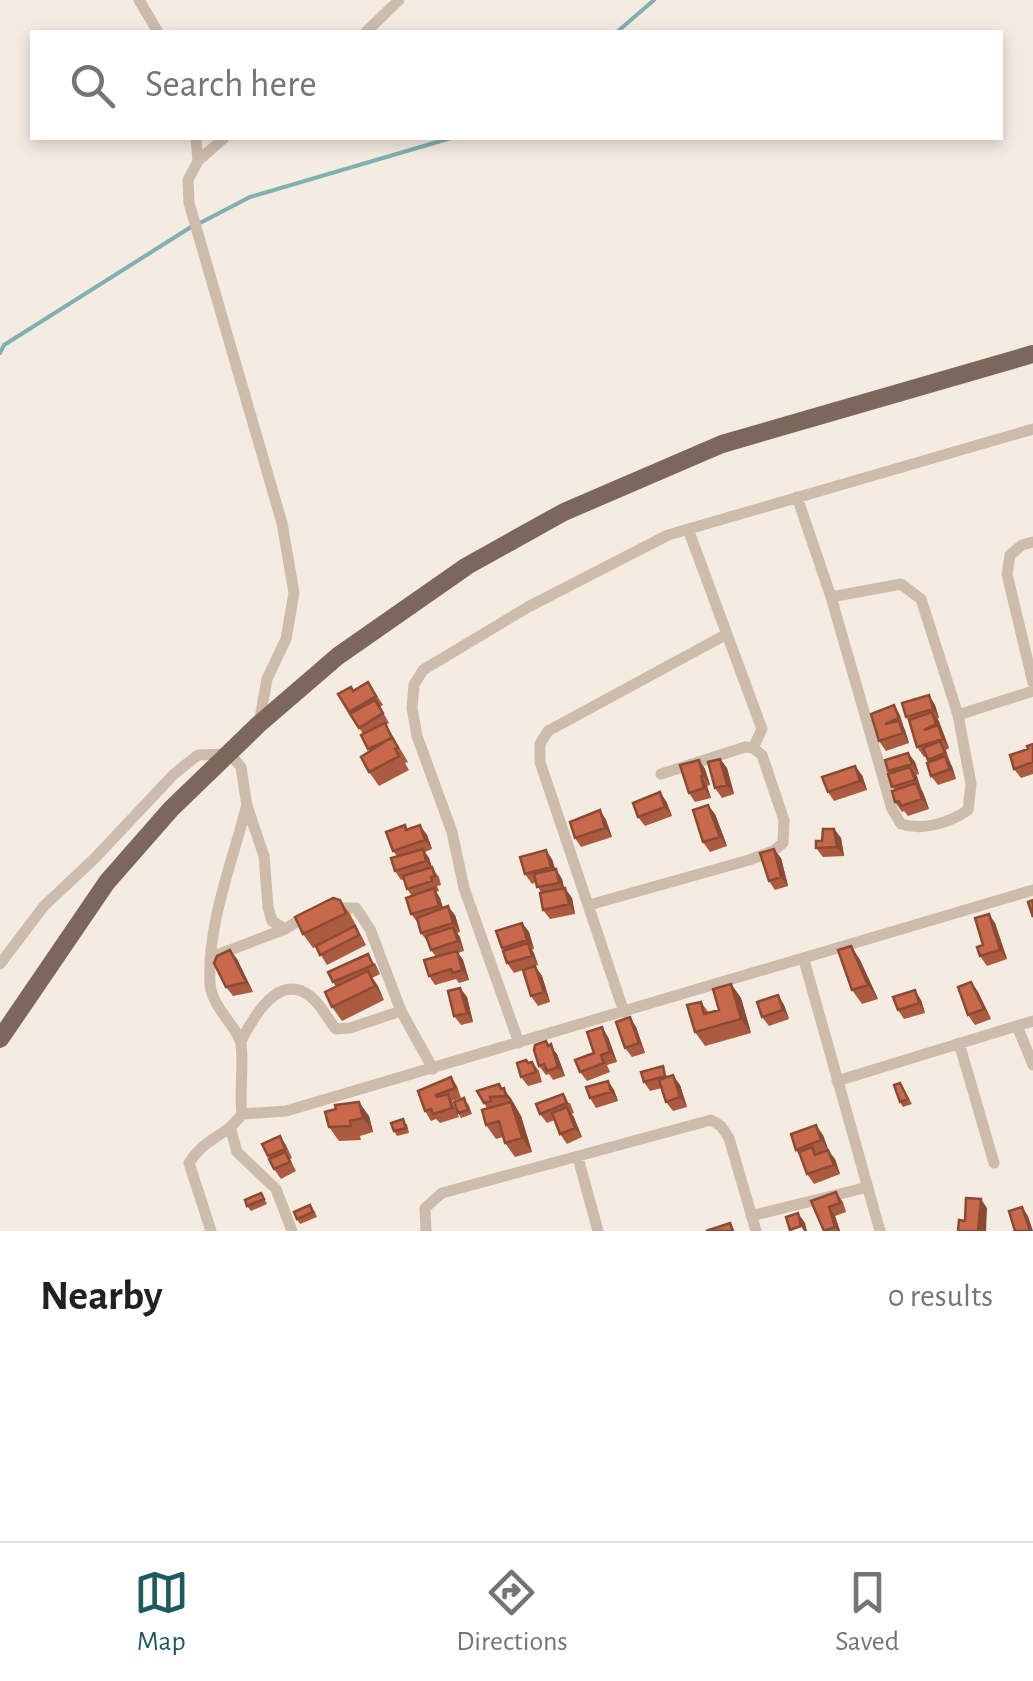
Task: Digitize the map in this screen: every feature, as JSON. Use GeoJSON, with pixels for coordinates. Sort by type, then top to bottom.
{"type":"FeatureCollection","features":[{"type":"Feature","properties":{"kind":"main road"},"geometry":{"type":"LineString","coordinates":[[0,1039],[108,882],[172,809],[338,656],[467,566],[564,512],[722,444],[1033,354]]}},
{"type":"Feature","properties":{"kind":"street"},"geometry":{"type":"LineString","coordinates":[[138,0],[157,30]]}},
{"type":"Feature","properties":{"kind":"street"},"geometry":{"type":"LineString","coordinates":[[368,30],[399,0]]}},
{"type":"Feature","properties":{"kind":"street"},"geometry":{"type":"LineString","coordinates":[[196,140],[198,162]]}},
{"type":"Feature","properties":{"kind":"street"},"geometry":{"type":"LineString","coordinates":[[222,140],[198,162],[188,180],[189,203],[282,523],[294,593],[286,639],[267,679],[260,724]]}},
{"type":"Feature","properties":{"kind":"street"},"geometry":{"type":"LineString","coordinates":[[519,1043],[464,888],[452,832],[416,736],[414,686],[423,670],[528,606],[668,535],[1033,429]]}},
{"type":"Feature","properties":{"kind":"street"},"geometry":{"type":"LineString","coordinates":[[797,497],[831,597],[892,810],[901,824],[914,828],[954,820],[968,810],[971,784],[958,715],[922,598],[901,584],[831,597]]}},
{"type":"Feature","properties":{"kind":"street"},"geometry":{"type":"LineString","coordinates":[[688,529],[762,728],[754,748]]}},
{"type":"Feature","properties":{"kind":"street"},"geometry":{"type":"LineString","coordinates":[[1033,542],[1010,555],[1007,574],[1033,683]]}},
{"type":"Feature","properties":{"kind":"street"},"geometry":{"type":"LineString","coordinates":[[624,1012],[540,762],[540,744],[548,731],[727,634]]}},
{"type":"Feature","properties":{"kind":"street"},"geometry":{"type":"LineString","coordinates":[[958,715],[1033,691]]}},
{"type":"Feature","properties":{"kind":"street"},"geometry":{"type":"LineString","coordinates":[[589,905],[749,860],[773,851],[783,842],[784,820],[762,755],[754,748],[745,747],[661,774]]}},
{"type":"Feature","properties":{"kind":"street"},"geometry":{"type":"LineString","coordinates":[[0,964],[44,906],[174,774],[198,755],[230,754],[241,768],[247,806],[264,856],[268,907],[272,921],[285,928]]}},
{"type":"Feature","properties":{"kind":"street"},"geometry":{"type":"LineString","coordinates":[[240,1041],[224,1020],[210,986],[213,935],[247,806]]}},
{"type":"Feature","properties":{"kind":"street"},"geometry":{"type":"LineString","coordinates":[[242,1114],[286,1111],[1033,890]]}},
{"type":"Feature","properties":{"kind":"street"},"geometry":{"type":"LineString","coordinates":[[212,958],[306,916],[337,906],[356,908],[370,929],[401,1011],[433,1069]]}},
{"type":"Feature","properties":{"kind":"street"},"geometry":{"type":"LineString","coordinates":[[804,960],[880,1231]]}},
{"type":"Feature","properties":{"kind":"street"},"geometry":{"type":"LineString","coordinates":[[211,1231],[189,1163],[209,1139],[231,1130],[242,1114],[240,1041],[270,997],[290,990],[306,992],[336,1029],[401,1011]]}},
{"type":"Feature","properties":{"kind":"street"},"geometry":{"type":"LineString","coordinates":[[838,1080],[1033,1021]]}},
{"type":"Feature","properties":{"kind":"street"},"geometry":{"type":"LineString","coordinates":[[1017,1026],[1033,1065]]}},
{"type":"Feature","properties":{"kind":"street"},"geometry":{"type":"LineString","coordinates":[[959,1044],[994,1163]]}},
{"type":"Feature","properties":{"kind":"street"},"geometry":{"type":"LineString","coordinates":[[426,1231],[425,1208],[442,1193],[711,1120],[729,1138],[756,1231]]}},
{"type":"Feature","properties":{"kind":"street"},"geometry":{"type":"LineString","coordinates":[[231,1130],[237,1152],[276,1188],[292,1231]]}},
{"type":"Feature","properties":{"kind":"street"},"geometry":{"type":"LineString","coordinates":[[578,1158],[598,1231]]}},
{"type":"Feature","properties":{"kind":"street"},"geometry":{"type":"LineString","coordinates":[[751,1216],[868,1187]]}},
{"type":"Feature","properties":{"kind":"building"},"geometry":{"type":"Polygon","coordinates":[[[368,682],[376,696],[349,712],[338,694],[368,682]]]}},
{"type":"Feature","properties":{"kind":"building"},"geometry":{"type":"Polygon","coordinates":[[[929,695],[933,709],[906,717],[902,703],[929,695]]]}},
{"type":"Feature","properties":{"kind":"building"},"geometry":{"type":"Polygon","coordinates":[[[375,700],[383,713],[359,728],[350,714],[375,700]]]}},
{"type":"Feature","properties":{"kind":"building"},"geometry":{"type":"Polygon","coordinates":[[[894,705],[899,718],[885,724],[899,721],[903,733],[879,741],[871,714],[894,705]]]}},
{"type":"Feature","properties":{"kind":"building"},"geometry":{"type":"Polygon","coordinates":[[[932,712],[936,724],[924,730],[938,725],[943,739],[917,747],[909,720],[932,712]]]}},
{"type":"Feature","properties":{"kind":"building"},"geometry":{"type":"Polygon","coordinates":[[[385,723],[392,738],[368,749],[361,735],[385,723]]]}},
{"type":"Feature","properties":{"kind":"building"},"geometry":{"type":"Polygon","coordinates":[[[392,737],[399,756],[369,772],[361,757],[392,737]]]}},
{"type":"Feature","properties":{"kind":"building"},"geometry":{"type":"Polygon","coordinates":[[[940,741],[945,753],[928,760],[923,748],[940,741]]]}},
{"type":"Feature","properties":{"kind":"building"},"geometry":{"type":"Polygon","coordinates":[[[1033,744],[1033,762],[1014,769],[1010,755],[1033,744]]]}},
{"type":"Feature","properties":{"kind":"building"},"geometry":{"type":"Polygon","coordinates":[[[908,753],[912,764],[888,771],[885,760],[908,753]]]}},
{"type":"Feature","properties":{"kind":"building"},"geometry":{"type":"Polygon","coordinates":[[[945,756],[950,769],[931,776],[927,763],[945,756]]]}},
{"type":"Feature","properties":{"kind":"building"},"geometry":{"type":"Polygon","coordinates":[[[720,759],[727,785],[715,788],[708,762],[720,759]]]}},
{"type":"Feature","properties":{"kind":"building"},"geometry":{"type":"Polygon","coordinates":[[[699,760],[704,788],[689,793],[680,765],[699,760]]]}},
{"type":"Feature","properties":{"kind":"building"},"geometry":{"type":"Polygon","coordinates":[[[855,766],[860,781],[828,792],[822,777],[855,766]]]}},
{"type":"Feature","properties":{"kind":"building"},"geometry":{"type":"Polygon","coordinates":[[[910,767],[915,780],[892,787],[888,774],[910,767]]]}},
{"type":"Feature","properties":{"kind":"building"},"geometry":{"type":"Polygon","coordinates":[[[916,783],[922,799],[901,806],[899,801],[895,802],[892,791],[916,783]]]}},
{"type":"Feature","properties":{"kind":"building"},"geometry":{"type":"Polygon","coordinates":[[[660,792],[665,807],[638,817],[633,803],[660,792]]]}},
{"type":"Feature","properties":{"kind":"building"},"geometry":{"type":"Polygon","coordinates":[[[708,805],[720,837],[703,842],[693,810],[708,805]]]}},
{"type":"Feature","properties":{"kind":"building"},"geometry":{"type":"Polygon","coordinates":[[[600,810],[605,828],[575,838],[570,822],[600,810]]]}},
{"type":"Feature","properties":{"kind":"building"},"geometry":{"type":"Polygon","coordinates":[[[405,825],[406,830],[420,825],[425,840],[393,851],[386,832],[405,825]]]}},
{"type":"Feature","properties":{"kind":"building"},"geometry":{"type":"Polygon","coordinates":[[[823,829],[834,829],[837,847],[816,848],[816,841],[822,841],[823,829]]]}},
{"type":"Feature","properties":{"kind":"building"},"geometry":{"type":"Polygon","coordinates":[[[423,849],[426,861],[395,871],[391,858],[423,849]]]}},
{"type":"Feature","properties":{"kind":"building"},"geometry":{"type":"Polygon","coordinates":[[[774,849],[781,877],[769,881],[760,853],[774,849]]]}},
{"type":"Feature","properties":{"kind":"building"},"geometry":{"type":"Polygon","coordinates":[[[546,850],[551,867],[525,874],[520,857],[546,850]]]}},
{"type":"Feature","properties":{"kind":"building"},"geometry":{"type":"Polygon","coordinates":[[[432,867],[432,881],[407,889],[403,876],[432,867]]]}},
{"type":"Feature","properties":{"kind":"building"},"geometry":{"type":"Polygon","coordinates":[[[556,869],[559,883],[537,887],[534,874],[556,869]]]}},
{"type":"Feature","properties":{"kind":"building"},"geometry":{"type":"Polygon","coordinates":[[[434,888],[439,906],[411,914],[406,898],[434,888]]]}},
{"type":"Feature","properties":{"kind":"building"},"geometry":{"type":"Polygon","coordinates":[[[565,888],[569,904],[543,910],[540,893],[565,888]]]}},
{"type":"Feature","properties":{"kind":"building"},"geometry":{"type":"Polygon","coordinates":[[[333,898],[340,900],[346,913],[303,934],[295,917],[333,898]]]}},
{"type":"Feature","properties":{"kind":"building"},"geometry":{"type":"Polygon","coordinates":[[[448,906],[453,923],[421,933],[417,918],[448,906]]]}},
{"type":"Feature","properties":{"kind":"building"},"geometry":{"type":"Polygon","coordinates":[[[989,914],[1000,950],[980,956],[977,947],[983,945],[975,918],[989,914]]]}},
{"type":"Feature","properties":{"kind":"building"},"geometry":{"type":"Polygon","coordinates":[[[522,923],[527,940],[502,948],[496,931],[522,923]]]}},
{"type":"Feature","properties":{"kind":"building"},"geometry":{"type":"Polygon","coordinates":[[[355,926],[359,935],[320,955],[316,946],[355,926]]]}},
{"type":"Feature","properties":{"kind":"building"},"geometry":{"type":"Polygon","coordinates":[[[453,927],[458,941],[431,950],[426,936],[453,927]]]}},
{"type":"Feature","properties":{"kind":"building"},"geometry":{"type":"Polygon","coordinates":[[[528,943],[532,956],[507,963],[503,951],[528,943]]]}},
{"type":"Feature","properties":{"kind":"building"},"geometry":{"type":"Polygon","coordinates":[[[851,946],[868,985],[852,990],[838,950],[851,946]]]}},
{"type":"Feature","properties":{"kind":"building"},"geometry":{"type":"Polygon","coordinates":[[[230,950],[246,982],[226,987],[214,963],[217,956],[230,950]]]}},
{"type":"Feature","properties":{"kind":"building"},"geometry":{"type":"Polygon","coordinates":[[[457,951],[462,970],[429,976],[424,960],[457,951]]]}},
{"type":"Feature","properties":{"kind":"building"},"geometry":{"type":"Polygon","coordinates":[[[368,954],[373,965],[333,982],[328,972],[368,954]]]}},
{"type":"Feature","properties":{"kind":"building"},"geometry":{"type":"Polygon","coordinates":[[[535,966],[544,992],[531,996],[523,970],[535,966]]]}},
{"type":"Feature","properties":{"kind":"building"},"geometry":{"type":"Polygon","coordinates":[[[368,971],[375,986],[332,1007],[325,992],[368,971]]]}},
{"type":"Feature","properties":{"kind":"building"},"geometry":{"type":"Polygon","coordinates":[[[971,982],[984,1009],[968,1015],[958,987],[971,982]]]}},
{"type":"Feature","properties":{"kind":"building"},"geometry":{"type":"Polygon","coordinates":[[[731,984],[741,1019],[695,1032],[687,1005],[701,1002],[704,1014],[719,1010],[713,989],[731,984]]]}},
{"type":"Feature","properties":{"kind":"building"},"geometry":{"type":"Polygon","coordinates":[[[460,988],[467,1013],[454,1016],[448,991],[460,988]]]}},
{"type":"Feature","properties":{"kind":"building"},"geometry":{"type":"Polygon","coordinates":[[[915,990],[919,1003],[898,1010],[893,997],[915,990]]]}},
{"type":"Feature","properties":{"kind":"building"},"geometry":{"type":"Polygon","coordinates":[[[778,995],[783,1010],[762,1017],[757,1002],[778,995]]]}},
{"type":"Feature","properties":{"kind":"building"},"geometry":{"type":"Polygon","coordinates":[[[630,1017],[639,1043],[625,1048],[616,1022],[630,1017]]]}},
{"type":"Feature","properties":{"kind":"building"},"geometry":{"type":"Polygon","coordinates":[[[602,1027],[610,1052],[601,1055],[604,1063],[580,1072],[575,1060],[594,1053],[587,1032],[602,1027]]]}},
{"type":"Feature","properties":{"kind":"building"},"geometry":{"type":"Polygon","coordinates":[[[546,1041],[548,1046],[551,1044],[558,1067],[547,1071],[544,1064],[539,1066],[534,1050],[535,1045],[546,1041]]]}},
{"type":"Feature","properties":{"kind":"building"},"geometry":{"type":"Polygon","coordinates":[[[532,1062],[536,1072],[521,1077],[517,1063],[532,1062]]]}},
{"type":"Feature","properties":{"kind":"building"},"geometry":{"type":"Polygon","coordinates":[[[663,1066],[665,1076],[644,1082],[641,1072],[663,1066]]]}},
{"type":"Feature","properties":{"kind":"building"},"geometry":{"type":"Polygon","coordinates":[[[673,1075],[680,1097],[666,1102],[659,1080],[673,1075]]]}},
{"type":"Feature","properties":{"kind":"building"},"geometry":{"type":"Polygon","coordinates":[[[451,1077],[455,1088],[436,1095],[448,1094],[452,1108],[433,1114],[431,1109],[425,1111],[418,1091],[451,1077]]]}},
{"type":"Feature","properties":{"kind":"building"},"geometry":{"type":"Polygon","coordinates":[[[608,1081],[611,1092],[590,1098],[586,1087],[608,1081]]]}},
{"type":"Feature","properties":{"kind":"building"},"geometry":{"type":"Polygon","coordinates":[[[900,1083],[908,1099],[900,1102],[894,1085],[900,1083]]]}},
{"type":"Feature","properties":{"kind":"building"},"geometry":{"type":"Polygon","coordinates":[[[499,1084],[506,1096],[490,1097],[491,1101],[484,1103],[477,1091],[499,1084]]]}},
{"type":"Feature","properties":{"kind":"building"},"geometry":{"type":"Polygon","coordinates":[[[563,1094],[567,1103],[540,1114],[536,1104],[563,1094]]]}},
{"type":"Feature","properties":{"kind":"building"},"geometry":{"type":"Polygon","coordinates":[[[464,1098],[468,1110],[458,1113],[454,1102],[464,1098]]]}},
{"type":"Feature","properties":{"kind":"building"},"geometry":{"type":"Polygon","coordinates":[[[359,1102],[363,1118],[350,1121],[351,1126],[329,1127],[325,1112],[336,1109],[335,1105],[359,1102]]]}},
{"type":"Feature","properties":{"kind":"building"},"geometry":{"type":"Polygon","coordinates":[[[511,1102],[522,1138],[505,1143],[499,1121],[486,1125],[482,1110],[511,1102]]]}},
{"type":"Feature","properties":{"kind":"building"},"geometry":{"type":"Polygon","coordinates":[[[567,1107],[575,1128],[560,1134],[552,1113],[567,1107]]]}},
{"type":"Feature","properties":{"kind":"building"},"geometry":{"type":"Polygon","coordinates":[[[403,1119],[406,1128],[394,1131],[391,1123],[403,1119]]]}},
{"type":"Feature","properties":{"kind":"building"},"geometry":{"type":"Polygon","coordinates":[[[816,1125],[821,1140],[796,1150],[791,1134],[816,1125]]]}},
{"type":"Feature","properties":{"kind":"building"},"geometry":{"type":"Polygon","coordinates":[[[280,1136],[285,1149],[268,1156],[262,1144],[280,1136]]]}},
{"type":"Feature","properties":{"kind":"building"},"geometry":{"type":"Polygon","coordinates":[[[812,1147],[815,1155],[828,1150],[834,1165],[807,1174],[799,1152],[812,1147]]]}},
{"type":"Feature","properties":{"kind":"building"},"geometry":{"type":"Polygon","coordinates":[[[285,1152],[290,1162],[274,1169],[269,1159],[285,1152]]]}},
{"type":"Feature","properties":{"kind":"building"},"geometry":{"type":"Polygon","coordinates":[[[836,1192],[840,1203],[829,1207],[835,1227],[824,1231],[811,1201],[836,1192]]]}},
{"type":"Feature","properties":{"kind":"building"},"geometry":{"type":"Polygon","coordinates":[[[261,1193],[264,1199],[247,1206],[245,1200],[261,1193]]]}},
{"type":"Feature","properties":{"kind":"building"},"geometry":{"type":"Polygon","coordinates":[[[966,1198],[981,1199],[978,1231],[958,1231],[959,1220],[965,1221],[966,1198]]]}},
{"type":"Feature","properties":{"kind":"building"},"geometry":{"type":"Polygon","coordinates":[[[310,1205],[313,1212],[297,1219],[294,1212],[310,1205]]]}},
{"type":"Feature","properties":{"kind":"building"},"geometry":{"type":"Polygon","coordinates":[[[1022,1207],[1030,1231],[1015,1231],[1009,1211],[1022,1207]]]}},
{"type":"Feature","properties":{"kind":"building"},"geometry":{"type":"Polygon","coordinates":[[[798,1213],[801,1226],[790,1230],[786,1217],[798,1213]]]}},
{"type":"Feature","properties":{"kind":"building"},"geometry":{"type":"Polygon","coordinates":[[[730,1223],[733,1231],[706,1231],[730,1223]]]}},
{"type":"Feature","properties":{"kind":"waterway"},"geometry":{"type":"LineString","coordinates":[[619,30],[654,0]]}},
{"type":"Feature","properties":{"kind":"waterway"},"geometry":{"type":"LineString","coordinates":[[200,223],[250,197],[444,140]]}},
{"type":"Feature","properties":{"kind":"waterway"},"geometry":{"type":"LineString","coordinates":[[0,353],[4,345],[191,227]]}}]}
